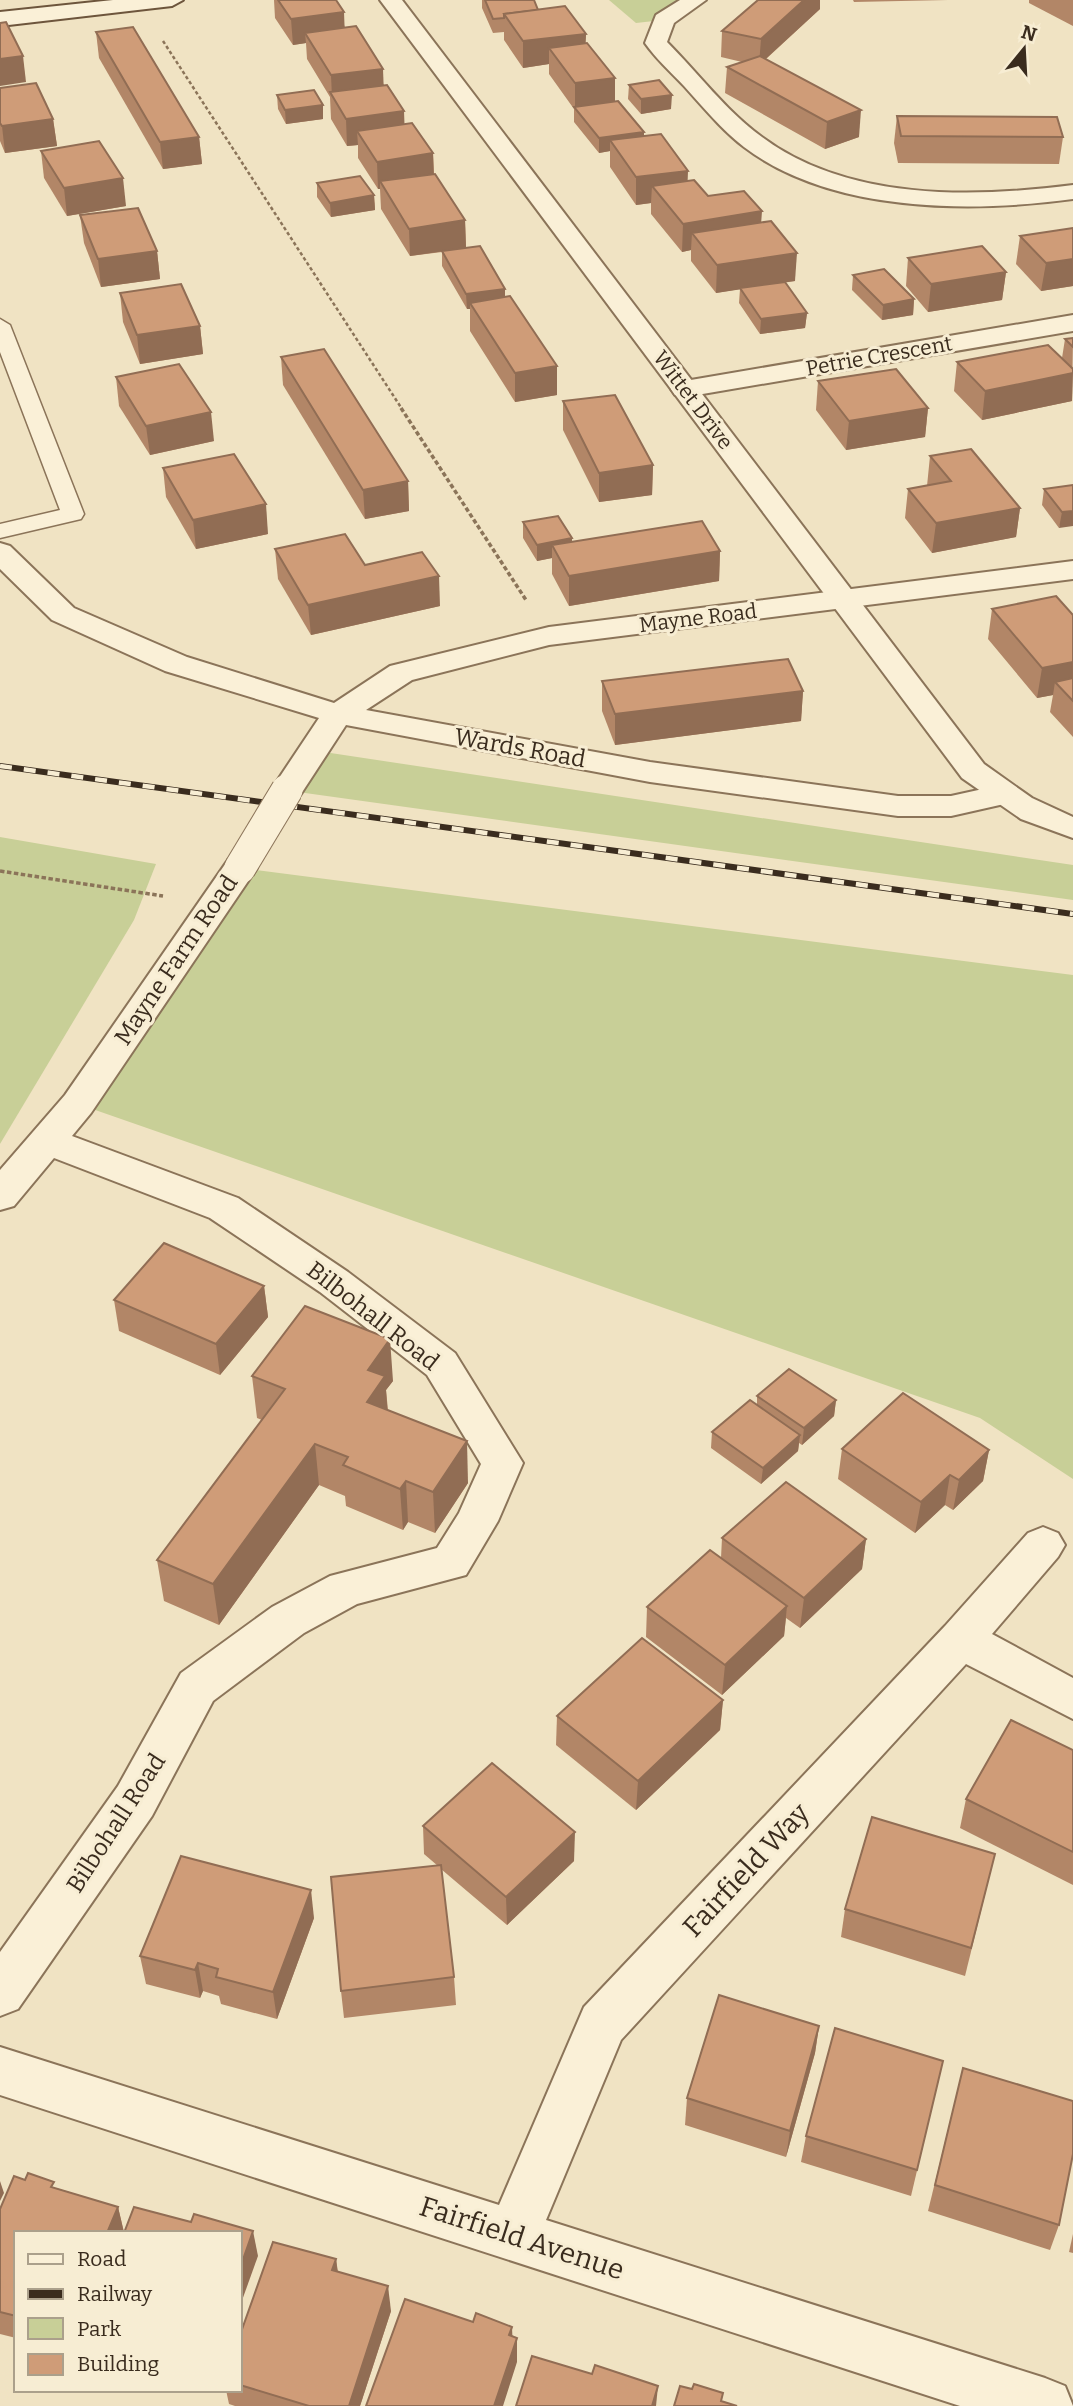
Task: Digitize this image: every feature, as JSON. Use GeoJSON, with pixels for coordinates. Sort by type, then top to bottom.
{"type":"FeatureCollection","features":[{"type":"Feature","properties":{"kind":"street"},"geometry":{"type":"LineString","coordinates":[[0,19],[172,0]]}},
{"type":"Feature","properties":{"kind":"street","name":"Wittet Drive"},"geometry":{"type":"LineString","coordinates":[[391,0],[841,600],[973,771],[1001,795]]}},
{"type":"Feature","properties":{"kind":"street"},"geometry":{"type":"LineString","coordinates":[[695,0],[664,20],[656,43],[754,142],[800,169],[860,188],[930,198],[993,200],[1073,192]]}},
{"type":"Feature","properties":{"kind":"street","name":"Petrie Crescent"},"geometry":{"type":"LineString","coordinates":[[685,389],[1073,323]]}},
{"type":"Feature","properties":{"kind":"street","name":"Wards Road"},"geometry":{"type":"LineString","coordinates":[[0,552],[63,614],[176,664],[338,714],[650,772],[898,806],[951,806],[1001,795]]}},
{"type":"Feature","properties":{"kind":"street","name":"Mayne Road"},"geometry":{"type":"LineString","coordinates":[[338,714],[401,673],[549,636],[1073,570]]}},
{"type":"Feature","properties":{"kind":"street","name":"Mayne Farm Road"},"geometry":{"type":"LineString","coordinates":[[0,1196],[78,1104],[240,867],[338,714]]}},
{"type":"Feature","properties":{"kind":"street"},"geometry":{"type":"LineString","coordinates":[[1001,795],[1035,815],[1073,828]]}},
{"type":"Feature","properties":{"kind":"street","name":"Bilbohall Road"},"geometry":{"type":"LineString","coordinates":[[0,1993],[135,1801],[197,1687],[288,1620],[346,1589],[451,1562],[477,1521],[502,1463],[441,1364],[334,1282],[224,1208],[47,1141]]}},
{"type":"Feature","properties":{"kind":"street","name":"Fairfield Way"},"geometry":{"type":"LineString","coordinates":[[513,2235],[602,2024],[961,1639],[1043,1545]]}},
{"type":"Feature","properties":{"kind":"street"},"geometry":{"type":"LineString","coordinates":[[961,1639],[1073,1700]]}},
{"type":"Feature","properties":{"kind":"street","name":"Fairfield Avenue"},"geometry":{"type":"LineString","coordinates":[[0,2071],[1045,2406]]}},
{"type":"Feature","properties":{"kind":"lane"},"geometry":{"type":"LineString","coordinates":[[0,325],[73,514],[0,531]]}},
{"type":"Feature","properties":{"kind":"path"},"geometry":{"type":"LineString","coordinates":[[139,3],[549,636]]}},
{"type":"Feature","properties":{"kind":"path"},"geometry":{"type":"LineString","coordinates":[[0,871],[215,904]]}},
{"type":"Feature","properties":{"kind":"green space"},"geometry":{"type":"Polygon","coordinates":[[[609,0],[679,0],[654,21],[636,23],[609,0]]]}},
{"type":"Feature","properties":{"kind":"green space"},"geometry":{"type":"Polygon","coordinates":[[[324,752],[1073,865],[1073,900],[298,792],[324,752]]]}},
{"type":"Feature","properties":{"kind":"green space"},"geometry":{"type":"Polygon","coordinates":[[[0,837],[156,864],[134,920],[0,1144],[0,837]]]}},
{"type":"Feature","properties":{"kind":"green space"},"geometry":{"type":"Polygon","coordinates":[[[240,868],[1073,975],[1073,1479],[980,1418],[78,1104],[240,868]]]}},
{"type":"Feature","properties":{"kind":"building"},"geometry":{"type":"Polygon","coordinates":[[[278,0],[336,0],[344,12],[291,19],[278,0]]]}},
{"type":"Feature","properties":{"kind":"building"},"geometry":{"type":"Polygon","coordinates":[[[485,0],[534,0],[538,10],[504,14],[504,18],[493,19],[485,0]]]}},
{"type":"Feature","properties":{"kind":"building"},"geometry":{"type":"Polygon","coordinates":[[[758,0],[804,0],[761,39],[722,31],[758,0]]]}},
{"type":"Feature","properties":{"kind":"building"},"geometry":{"type":"Polygon","coordinates":[[[565,6],[586,34],[523,41],[504,14],[565,6]]]}},
{"type":"Feature","properties":{"kind":"building"},"geometry":{"type":"Polygon","coordinates":[[[6,22],[23,56],[0,59],[0,23],[6,22]]]}},
{"type":"Feature","properties":{"kind":"building"},"geometry":{"type":"Polygon","coordinates":[[[356,26],[383,69],[331,75],[305,33],[356,26]]]}},
{"type":"Feature","properties":{"kind":"building"},"geometry":{"type":"Polygon","coordinates":[[[133,27],[199,137],[160,142],[96,32],[133,27]]]}},
{"type":"Feature","properties":{"kind":"building"},"geometry":{"type":"Polygon","coordinates":[[[587,43],[615,78],[575,83],[549,48],[587,43]]]}},
{"type":"Feature","properties":{"kind":"building"},"geometry":{"type":"Polygon","coordinates":[[[760,56],[861,110],[827,122],[727,67],[760,56]]]}},
{"type":"Feature","properties":{"kind":"building"},"geometry":{"type":"Polygon","coordinates":[[[659,80],[672,95],[641,99],[629,85],[659,80]]]}},
{"type":"Feature","properties":{"kind":"building"},"geometry":{"type":"Polygon","coordinates":[[[36,83],[53,119],[2,126],[0,88],[36,83]]]}},
{"type":"Feature","properties":{"kind":"building"},"geometry":{"type":"Polygon","coordinates":[[[387,85],[404,111],[346,119],[330,92],[387,85]]]}},
{"type":"Feature","properties":{"kind":"building"},"geometry":{"type":"Polygon","coordinates":[[[314,90],[323,105],[285,110],[277,95],[314,90]]]}},
{"type":"Feature","properties":{"kind":"building"},"geometry":{"type":"Polygon","coordinates":[[[618,101],[644,132],[599,138],[574,107],[618,101]]]}},
{"type":"Feature","properties":{"kind":"building"},"geometry":{"type":"Polygon","coordinates":[[[897,116],[1057,117],[1063,137],[901,136],[897,116]]]}},
{"type":"Feature","properties":{"kind":"building"},"geometry":{"type":"Polygon","coordinates":[[[412,123],[433,153],[377,162],[357,131],[412,123]]]}},
{"type":"Feature","properties":{"kind":"building"},"geometry":{"type":"Polygon","coordinates":[[[661,134],[688,171],[636,177],[610,140],[661,134]]]}},
{"type":"Feature","properties":{"kind":"building"},"geometry":{"type":"Polygon","coordinates":[[[99,141],[123,178],[64,188],[41,151],[99,141]]]}},
{"type":"Feature","properties":{"kind":"building"},"geometry":{"type":"Polygon","coordinates":[[[435,174],[465,220],[409,229],[380,181],[435,174]]]}},
{"type":"Feature","properties":{"kind":"building"},"geometry":{"type":"Polygon","coordinates":[[[360,176],[374,195],[330,203],[317,183],[360,176]]]}},
{"type":"Feature","properties":{"kind":"building"},"geometry":{"type":"Polygon","coordinates":[[[694,180],[708,196],[744,191],[762,211],[683,224],[652,186],[694,180]]]}},
{"type":"Feature","properties":{"kind":"building"},"geometry":{"type":"Polygon","coordinates":[[[138,208],[157,251],[98,259],[80,215],[138,208]]]}},
{"type":"Feature","properties":{"kind":"building"},"geometry":{"type":"Polygon","coordinates":[[[771,221],[797,253],[717,265],[692,233],[771,221]]]}},
{"type":"Feature","properties":{"kind":"building"},"geometry":{"type":"Polygon","coordinates":[[[1073,228],[1073,259],[1046,263],[1020,236],[1073,228]]]}},
{"type":"Feature","properties":{"kind":"building"},"geometry":{"type":"Polygon","coordinates":[[[480,246],[505,289],[466,294],[442,251],[480,246]]]}},
{"type":"Feature","properties":{"kind":"building"},"geometry":{"type":"Polygon","coordinates":[[[982,246],[1006,272],[931,284],[908,258],[982,246]]]}},
{"type":"Feature","properties":{"kind":"building"},"geometry":{"type":"Polygon","coordinates":[[[884,269],[914,299],[883,305],[853,275],[884,269]]]}},
{"type":"Feature","properties":{"kind":"building"},"geometry":{"type":"Polygon","coordinates":[[[785,282],[807,313],[761,319],[740,288],[785,282]]]}},
{"type":"Feature","properties":{"kind":"building"},"geometry":{"type":"Polygon","coordinates":[[[181,284],[200,326],[137,335],[120,293],[181,284]]]}},
{"type":"Feature","properties":{"kind":"building"},"geometry":{"type":"Polygon","coordinates":[[[510,296],[557,366],[515,373],[470,303],[510,296]]]}},
{"type":"Feature","properties":{"kind":"building"},"geometry":{"type":"Polygon","coordinates":[[[1073,338],[1073,347],[1065,339],[1073,338]]]}},
{"type":"Feature","properties":{"kind":"building"},"geometry":{"type":"Polygon","coordinates":[[[1048,345],[1073,369],[1073,373],[985,391],[957,362],[1048,345]]]}},
{"type":"Feature","properties":{"kind":"building"},"geometry":{"type":"Polygon","coordinates":[[[324,349],[408,481],[363,490],[281,357],[324,349]]]}},
{"type":"Feature","properties":{"kind":"building"},"geometry":{"type":"Polygon","coordinates":[[[179,364],[211,412],[146,426],[116,377],[179,364]]]}},
{"type":"Feature","properties":{"kind":"building"},"geometry":{"type":"Polygon","coordinates":[[[896,369],[928,408],[849,421],[818,381],[896,369]]]}},
{"type":"Feature","properties":{"kind":"building"},"geometry":{"type":"Polygon","coordinates":[[[615,395],[653,465],[599,473],[563,401],[615,395]]]}},
{"type":"Feature","properties":{"kind":"building"},"geometry":{"type":"Polygon","coordinates":[[[971,449],[1020,508],[936,523],[908,489],[951,481],[930,456],[971,449]]]}},
{"type":"Feature","properties":{"kind":"building"},"geometry":{"type":"Polygon","coordinates":[[[234,454],[266,504],[193,520],[163,468],[234,454]]]}},
{"type":"Feature","properties":{"kind":"building"},"geometry":{"type":"Polygon","coordinates":[[[1073,485],[1073,511],[1062,512],[1044,489],[1073,485]]]}},
{"type":"Feature","properties":{"kind":"building"},"geometry":{"type":"Polygon","coordinates":[[[558,516],[572,538],[537,545],[523,522],[558,516]]]}},
{"type":"Feature","properties":{"kind":"building"},"geometry":{"type":"Polygon","coordinates":[[[702,521],[720,551],[569,576],[552,545],[702,521]]]}},
{"type":"Feature","properties":{"kind":"building"},"geometry":{"type":"Polygon","coordinates":[[[345,534],[365,565],[422,552],[439,576],[308,605],[275,549],[345,534]]]}},
{"type":"Feature","properties":{"kind":"building"},"geometry":{"type":"Polygon","coordinates":[[[1056,596],[1073,615],[1073,662],[1042,668],[992,609],[1056,596]]]}},
{"type":"Feature","properties":{"kind":"building"},"geometry":{"type":"Polygon","coordinates":[[[788,659],[803,691],[615,714],[602,681],[788,659]]]}},
{"type":"Feature","properties":{"kind":"building"},"geometry":{"type":"Polygon","coordinates":[[[1073,678],[1073,701],[1055,682],[1073,678]]]}},
{"type":"Feature","properties":{"kind":"building"},"geometry":{"type":"Polygon","coordinates":[[[164,1243],[264,1286],[216,1344],[114,1300],[164,1243]]]}},
{"type":"Feature","properties":{"kind":"building"},"geometry":{"type":"Polygon","coordinates":[[[305,1306],[390,1339],[368,1370],[385,1376],[367,1402],[467,1441],[433,1492],[406,1481],[400,1489],[343,1465],[348,1457],[315,1444],[213,1584],[157,1560],[285,1389],[252,1376],[305,1306]]]}},
{"type":"Feature","properties":{"kind":"building"},"geometry":{"type":"Polygon","coordinates":[[[789,1369],[836,1400],[804,1428],[757,1396],[789,1369]]]}},
{"type":"Feature","properties":{"kind":"building"},"geometry":{"type":"Polygon","coordinates":[[[903,1393],[989,1450],[959,1480],[950,1475],[921,1502],[842,1449],[903,1393]]]}},
{"type":"Feature","properties":{"kind":"building"},"geometry":{"type":"Polygon","coordinates":[[[750,1400],[800,1435],[763,1468],[712,1432],[750,1400]]]}},
{"type":"Feature","properties":{"kind":"building"},"geometry":{"type":"Polygon","coordinates":[[[786,1482],[866,1539],[804,1598],[722,1538],[786,1482]]]}},
{"type":"Feature","properties":{"kind":"building"},"geometry":{"type":"Polygon","coordinates":[[[710,1550],[787,1606],[725,1665],[647,1607],[710,1550]]]}},
{"type":"Feature","properties":{"kind":"building"},"geometry":{"type":"Polygon","coordinates":[[[642,1638],[723,1700],[638,1781],[557,1716],[642,1638]]]}},
{"type":"Feature","properties":{"kind":"building"},"geometry":{"type":"Polygon","coordinates":[[[1011,1720],[1073,1750],[1073,1852],[966,1799],[1011,1720]]]}},
{"type":"Feature","properties":{"kind":"building"},"geometry":{"type":"Polygon","coordinates":[[[492,1763],[575,1832],[506,1897],[423,1826],[492,1763]]]}},
{"type":"Feature","properties":{"kind":"building"},"geometry":{"type":"Polygon","coordinates":[[[872,1817],[995,1854],[971,1948],[845,1909],[872,1817]]]}},
{"type":"Feature","properties":{"kind":"building"},"geometry":{"type":"Polygon","coordinates":[[[181,1856],[311,1890],[273,1992],[216,1977],[218,1969],[198,1963],[195,1970],[140,1956],[181,1856]]]}},
{"type":"Feature","properties":{"kind":"building"},"geometry":{"type":"Polygon","coordinates":[[[441,1865],[454,1977],[341,1991],[331,1877],[441,1865]]]}},
{"type":"Feature","properties":{"kind":"building"},"geometry":{"type":"Polygon","coordinates":[[[719,1995],[819,2026],[790,2131],[687,2098],[719,1995]]]}},
{"type":"Feature","properties":{"kind":"building"},"geometry":{"type":"Polygon","coordinates":[[[835,2028],[943,2061],[917,2170],[806,2136],[835,2028]]]}},
{"type":"Feature","properties":{"kind":"building"},"geometry":{"type":"Polygon","coordinates":[[[963,2068],[1073,2101],[1073,2154],[1059,2225],[935,2185],[963,2068]]]}},
{"type":"Feature","properties":{"kind":"building"},"geometry":{"type":"Polygon","coordinates":[[[28,2173],[54,2182],[51,2187],[118,2207],[108,2231],[14,2231],[14,2316],[0,2312],[0,2209],[14,2176],[25,2180],[28,2173]]]}},
{"type":"Feature","properties":{"kind":"building"},"geometry":{"type":"Polygon","coordinates":[[[134,2207],[191,2222],[194,2214],[253,2231],[242,2262],[242,2231],[125,2231],[134,2207]]]}},
{"type":"Feature","properties":{"kind":"building"},"geometry":{"type":"Polygon","coordinates":[[[273,2242],[336,2259],[332,2270],[388,2286],[349,2406],[309,2406],[242,2386],[242,2329],[273,2242]]]}},
{"type":"Feature","properties":{"kind":"building"},"geometry":{"type":"Polygon","coordinates":[[[405,2299],[473,2322],[476,2313],[512,2327],[509,2335],[517,2338],[494,2406],[366,2406],[405,2299]]]}},
{"type":"Feature","properties":{"kind":"building"},"geometry":{"type":"Polygon","coordinates":[[[532,2356],[592,2374],[595,2365],[658,2386],[652,2406],[516,2406],[532,2356]]]}},
{"type":"Feature","properties":{"kind":"building"},"geometry":{"type":"Polygon","coordinates":[[[694,2384],[723,2393],[721,2401],[737,2406],[674,2406],[680,2386],[692,2389],[694,2384]]]}},
{"type":"Feature","properties":{"kind":"railway"},"geometry":{"type":"LineString","coordinates":[[0,766],[1073,914]]}}]}
